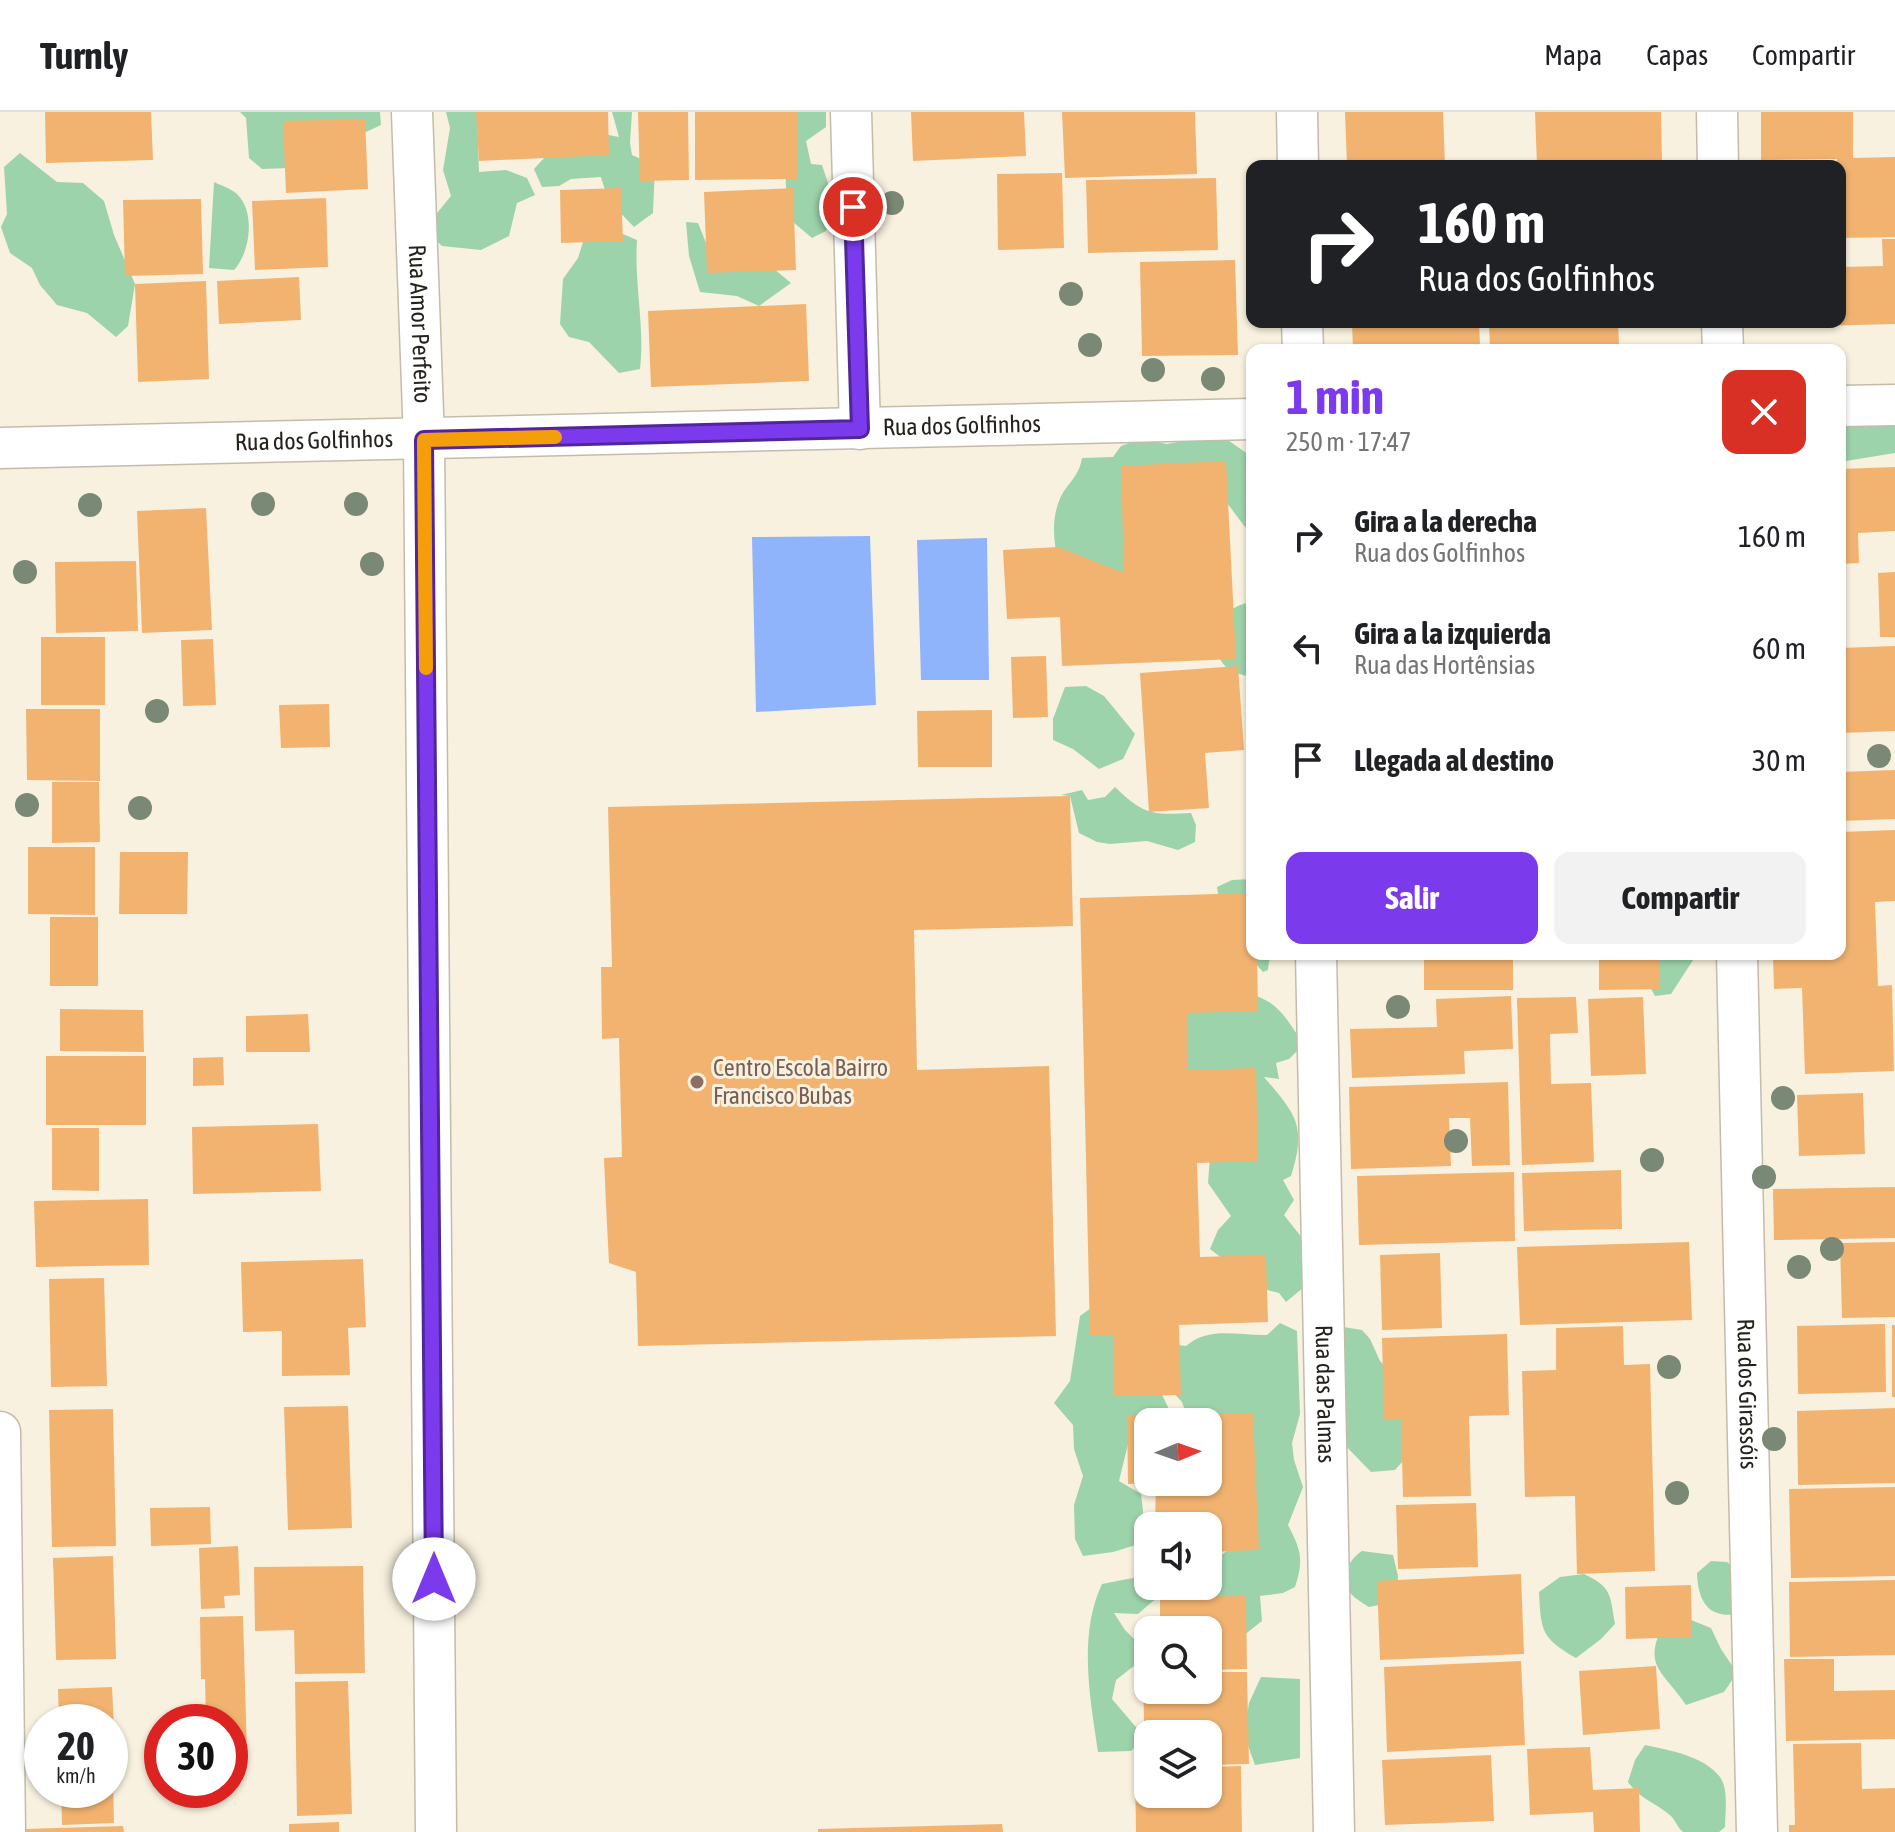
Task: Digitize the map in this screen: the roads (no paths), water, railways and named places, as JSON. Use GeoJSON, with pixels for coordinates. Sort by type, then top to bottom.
{"type":"FeatureCollection","features":[{"type":"Feature","properties":{"kind":"street","name":"Rua Amor Perfeito"},"geometry":{"type":"LineString","coordinates":[[412,112],[424,440],[436,1832]]}},
{"type":"Feature","properties":{"kind":"street"},"geometry":{"type":"LineString","coordinates":[[851,112],[860,429]]}},
{"type":"Feature","properties":{"kind":"street"},"geometry":{"type":"LineString","coordinates":[[1297,112],[1298,160]]}},
{"type":"Feature","properties":{"kind":"street"},"geometry":{"type":"LineString","coordinates":[[1717,112],[1718,160]]}},
{"type":"Feature","properties":{"kind":"street"},"geometry":{"type":"LineString","coordinates":[[1846,406],[1895,405]]}},
{"type":"Feature","properties":{"kind":"street","name":"Rua dos Golfinhos"},"geometry":{"type":"LineString","coordinates":[[0,448],[1246,419]]}},
{"type":"Feature","properties":{"kind":"street","name":"Rua das Palmas"},"geometry":{"type":"LineString","coordinates":[[1316,960],[1334,1832]]}},
{"type":"Feature","properties":{"kind":"street","name":"Rua dos Girassóis"},"geometry":{"type":"LineString","coordinates":[[1737,960],[1757,1832]]}},
{"type":"Feature","properties":{"kind":"street"},"geometry":{"type":"LineString","coordinates":[[0,1432],[5,1832]]}},
{"type":"Feature","properties":{"kind":"water"},"geometry":{"type":"Polygon","coordinates":[[[870,536],[876,705],[756,712],[752,537],[870,536]]]}},
{"type":"Feature","properties":{"kind":"water"},"geometry":{"type":"Polygon","coordinates":[[[987,538],[989,680],[921,680],[917,540],[987,538]]]}},
{"type":"Feature","properties":{"kind":"place","name":"Centro Escola Bairro Francisco Bubas"},"geometry":{"type":"Point","coordinates":[697,1082]}}]}
